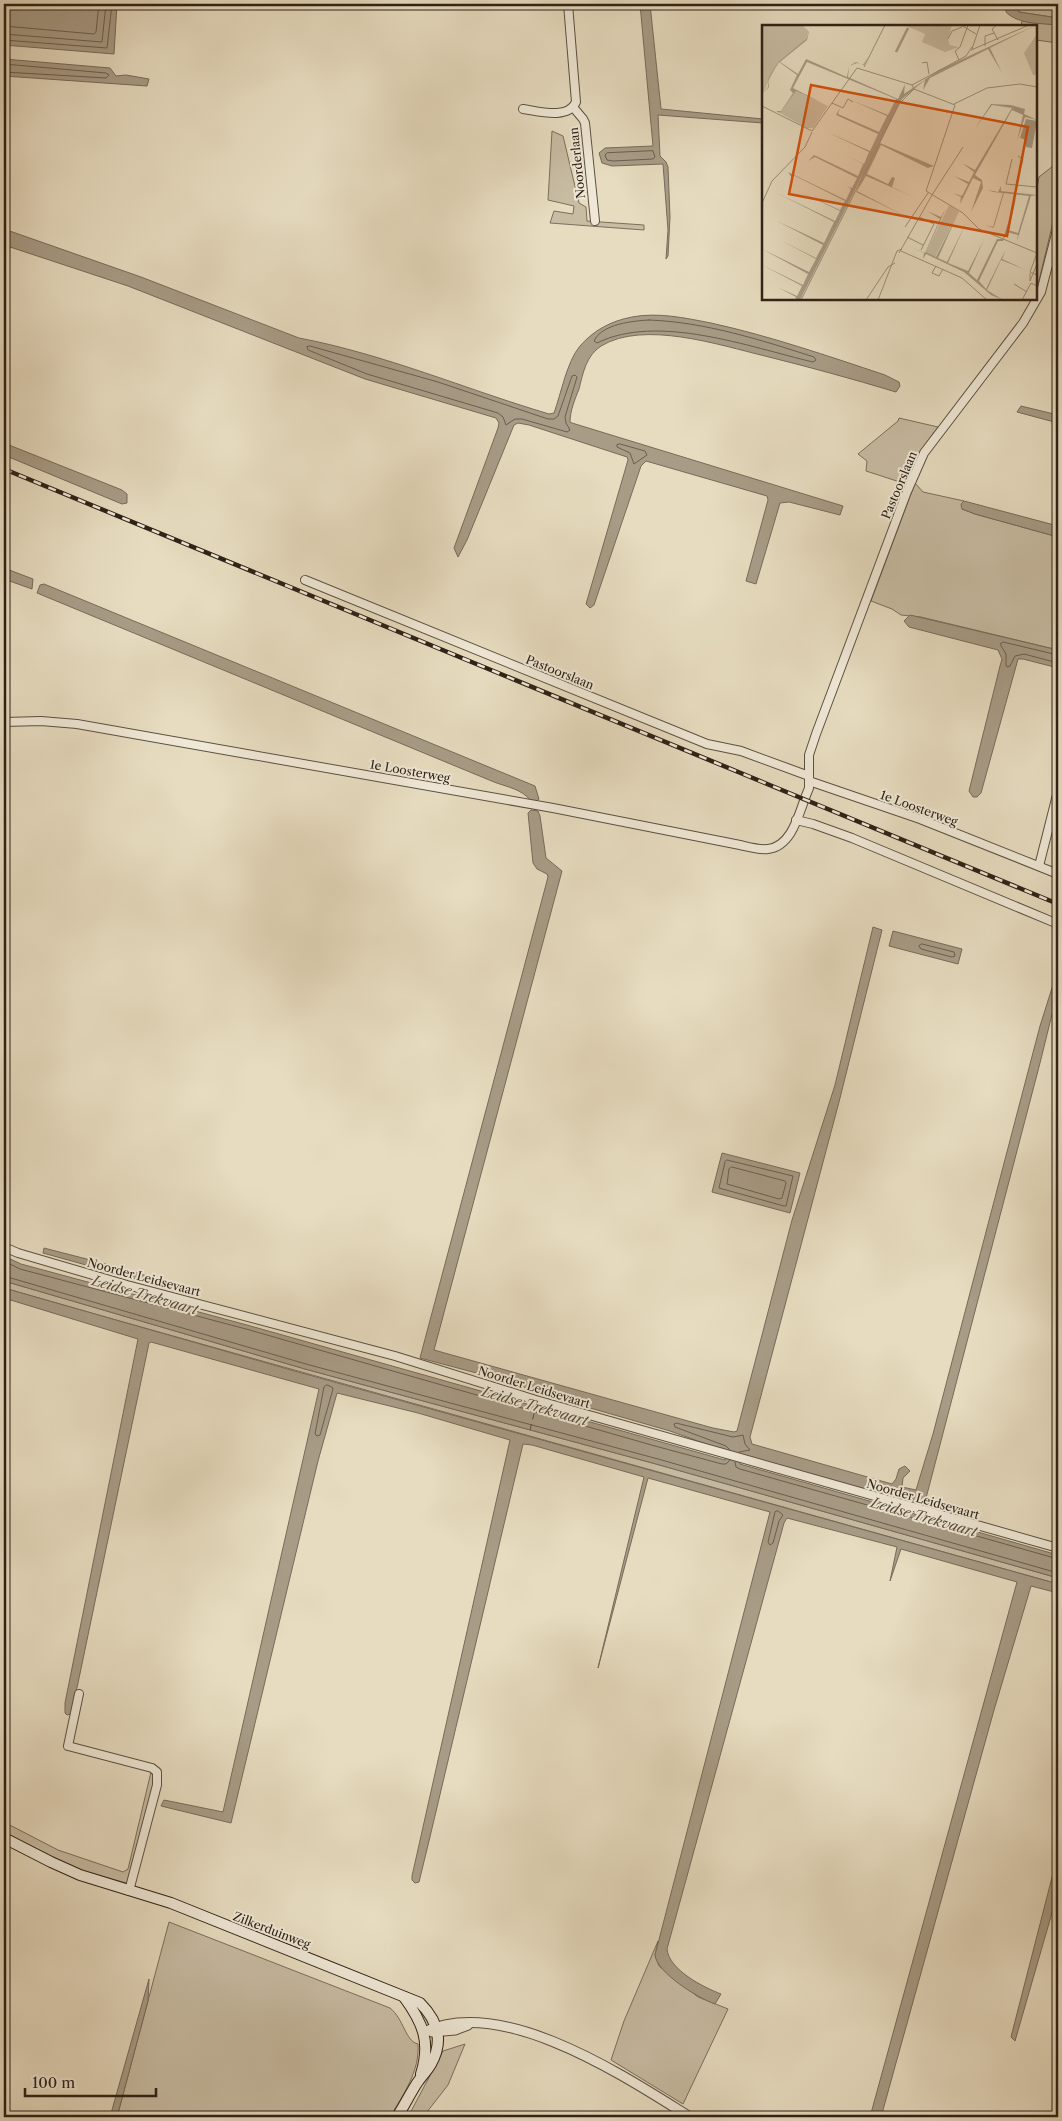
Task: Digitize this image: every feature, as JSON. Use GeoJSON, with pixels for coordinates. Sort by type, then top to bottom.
{"type":"FeatureCollection","features":[{"type":"Feature","properties":{"kind":"main road","name":"Zilkerduinweg"},"geometry":{"type":"LineString","coordinates":[[4,1838],[65,1869],[171,1903],[420,2004],[431,2014],[437,2030]]}},
{"type":"Feature","properties":{"kind":"main road"},"geometry":{"type":"LineString","coordinates":[[404,1997],[420,2021],[424,2032],[425,2051],[418,2081]]}},
{"type":"Feature","properties":{"kind":"main road"},"geometry":{"type":"LineString","coordinates":[[397,2117],[418,2081],[432,2064],[438,2044],[437,2030]]}},
{"type":"Feature","properties":{"kind":"street"},"geometry":{"type":"LineString","coordinates":[[568,4],[577,100],[573,108]]}},
{"type":"Feature","properties":{"kind":"street","name":"Noorderlaan"},"geometry":{"type":"LineString","coordinates":[[523,110],[562,112],[573,108],[583,119],[595,221]]}},
{"type":"Feature","properties":{"kind":"street","name":"Pastoorslaan"},"geometry":{"type":"LineString","coordinates":[[1037,296],[1045,281],[1058,226]]}},
{"type":"Feature","properties":{"kind":"street","name":"Pastoorslaan"},"geometry":{"type":"LineString","coordinates":[[305,580],[707,744],[741,751],[809,779],[809,755],[816,734],[920,461],[924,453],[1027,315],[1035,300]]}},
{"type":"Feature","properties":{"kind":"street","name":"1e Loosterweg"},"geometry":{"type":"LineString","coordinates":[[4,722],[40,721],[77,724],[524,803],[758,848],[776,847],[790,835],[807,793],[809,779],[920,819],[1058,874]]}},
{"type":"Feature","properties":{"kind":"street"},"geometry":{"type":"LineString","coordinates":[[1039,866],[1058,791]]}},
{"type":"Feature","properties":{"kind":"street"},"geometry":{"type":"LineString","coordinates":[[796,820],[852,838],[1058,924]]}},
{"type":"Feature","properties":{"kind":"street","name":"Noorder Leidsevaart"},"geometry":{"type":"LineString","coordinates":[[4,1247],[18,1253],[127,1285],[395,1356],[536,1400],[1058,1548]]}},
{"type":"Feature","properties":{"kind":"street"},"geometry":{"type":"LineString","coordinates":[[78,1694],[68,1746],[152,1768],[157,1772],[158,1784],[129,1891]]}},
{"type":"Feature","properties":{"kind":"street"},"geometry":{"type":"LineString","coordinates":[[424,2032],[437,2030],[453,2022],[475,2022],[512,2029],[560,2044],[629,2079],[690,2117]]}},
{"type":"Feature","properties":{"kind":"shaded area"},"geometry":{"type":"Polygon","coordinates":[[[1016,4],[1034,4],[1034,6],[1058,8],[1058,18],[1019,12],[1016,4]]]}},
{"type":"Feature","properties":{"kind":"shaded area"},"geometry":{"type":"Polygon","coordinates":[[[1022,21],[1058,25],[1058,43],[1037,40],[1037,25],[1021,25],[1022,21]]]}},
{"type":"Feature","properties":{"kind":"shaded area"},"geometry":{"type":"Polygon","coordinates":[[[552,131],[563,136],[579,203],[586,207],[587,221],[644,225],[644,230],[550,223],[554,211],[573,214],[574,206],[548,200],[552,131]]]}},
{"type":"Feature","properties":{"kind":"shaded area"},"geometry":{"type":"Polygon","coordinates":[[[1053,166],[1058,167],[1058,201],[1037,285],[1037,188],[1039,177],[1053,166]]]}},
{"type":"Feature","properties":{"kind":"shaded area"},"geometry":{"type":"Polygon","coordinates":[[[899,418],[938,427],[922,449],[906,484],[866,471],[867,461],[858,454],[898,421],[899,418]]]}},
{"type":"Feature","properties":{"kind":"shaded area"},"geometry":{"type":"Polygon","coordinates":[[[915,483],[923,492],[964,501],[962,509],[975,514],[1058,537],[1058,650],[921,617],[901,615],[892,609],[871,601],[915,483]]]}},
{"type":"Feature","properties":{"kind":"shaded area"},"geometry":{"type":"Polygon","coordinates":[[[4,1281],[305,1369],[656,1464],[1058,1578],[1058,1584],[4,1288],[4,1281]]]}},
{"type":"Feature","properties":{"kind":"shaded area"},"geometry":{"type":"Polygon","coordinates":[[[151,1772],[156,1778],[131,1878],[126,1883],[77,1869],[4,1832],[4,1822],[58,1850],[123,1872],[128,1869],[151,1772]]]}},
{"type":"Feature","properties":{"kind":"shaded area"},"geometry":{"type":"Polygon","coordinates":[[[169,1922],[390,2008],[410,2039],[418,2044],[418,2054],[413,2073],[405,2091],[390,2117],[117,2117],[169,1922]]]}},
{"type":"Feature","properties":{"kind":"shaded area"},"geometry":{"type":"Polygon","coordinates":[[[658,1941],[655,1955],[659,1966],[698,1997],[728,2009],[683,2104],[611,2060],[624,2021],[658,1941]]]}},
{"type":"Feature","properties":{"kind":"shaded area"},"geometry":{"type":"Polygon","coordinates":[[[465,2044],[448,2085],[423,2117],[408,2117],[443,2051],[465,2044]]]}},
{"type":"Feature","properties":{"kind":"water"},"geometry":{"type":"Polygon","coordinates":[[[4,4],[117,4],[114,54],[4,45],[4,4]]]}},
{"type":"Feature","properties":{"kind":"water"},"geometry":{"type":"Polygon","coordinates":[[[640,4],[650,4],[661,109],[762,119],[762,123],[658,115],[660,156],[668,167],[670,217],[668,256],[666,259],[668,230],[663,164],[612,166],[602,163],[599,153],[605,148],[653,146],[640,4]]]}},
{"type":"Feature","properties":{"kind":"water"},"geometry":{"type":"Polygon","coordinates":[[[1006,4],[1016,4],[1019,12],[1058,18],[1058,25],[1030,23],[1017,19],[1006,12],[1006,4]]]}},
{"type":"Feature","properties":{"kind":"water"},"geometry":{"type":"Polygon","coordinates":[[[4,59],[110,68],[116,76],[126,75],[149,79],[147,86],[4,76],[4,59]]]}},
{"type":"Feature","properties":{"kind":"water"},"geometry":{"type":"Polygon","coordinates":[[[4,229],[141,277],[299,338],[393,362],[549,414],[554,413],[575,352],[591,335],[610,324],[624,319],[652,315],[711,323],[755,334],[885,375],[899,382],[900,386],[896,392],[781,360],[682,337],[638,335],[619,339],[601,346],[586,365],[572,409],[570,422],[843,506],[840,515],[789,502],[780,503],[756,584],[746,581],[768,500],[767,496],[646,461],[641,466],[594,605],[590,608],[586,604],[628,460],[627,457],[529,425],[518,423],[514,425],[467,540],[458,557],[454,548],[498,428],[499,423],[496,418],[365,379],[128,286],[4,245],[4,229]]]}},
{"type":"Feature","properties":{"kind":"water"},"geometry":{"type":"Polygon","coordinates":[[[1021,406],[1058,415],[1058,423],[1017,412],[1021,406]]]}},
{"type":"Feature","properties":{"kind":"water"},"geometry":{"type":"Polygon","coordinates":[[[4,443],[122,490],[127,494],[127,503],[122,504],[4,455],[4,443]]]}},
{"type":"Feature","properties":{"kind":"water"},"geometry":{"type":"Polygon","coordinates":[[[964,501],[1058,526],[1058,537],[975,514],[962,509],[961,504],[964,501]]]}},
{"type":"Feature","properties":{"kind":"water"},"geometry":{"type":"Polygon","coordinates":[[[4,568],[33,579],[32,589],[4,579],[4,568]]]}},
{"type":"Feature","properties":{"kind":"water"},"geometry":{"type":"Polygon","coordinates":[[[44,584],[535,786],[539,799],[536,802],[531,801],[514,789],[37,593],[40,585],[44,584]]]}},
{"type":"Feature","properties":{"kind":"water"},"geometry":{"type":"Polygon","coordinates":[[[910,615],[1058,650],[1058,668],[1018,659],[981,793],[977,797],[973,797],[969,791],[1002,659],[998,650],[909,627],[904,621],[910,615]]]}},
{"type":"Feature","properties":{"kind":"water","name":"Leidse Trekvaart"},"geometry":{"type":"Polygon","coordinates":[[[531,810],[538,811],[540,816],[546,858],[562,871],[434,1350],[713,1428],[737,1431],[792,1220],[835,1085],[873,927],[882,930],[839,1102],[750,1437],[752,1444],[892,1484],[896,1479],[899,1469],[905,1466],[910,1471],[903,1478],[902,1487],[916,1490],[933,1434],[1040,1026],[1058,969],[1058,990],[1040,1063],[925,1502],[918,1505],[742,1456],[740,1464],[1058,1555],[1058,1578],[656,1464],[305,1369],[4,1281],[4,1256],[21,1264],[247,1325],[725,1460],[726,1451],[670,1431],[552,1397],[499,1379],[420,1358],[548,877],[547,874],[537,869],[533,863],[528,813],[531,810]]]}},
{"type":"Feature","properties":{"kind":"water"},"geometry":{"type":"Polygon","coordinates":[[[893,931],[962,949],[958,964],[889,946],[893,931]]]}},
{"type":"Feature","properties":{"kind":"water"},"geometry":{"type":"Polygon","coordinates":[[[722,1153],[800,1173],[790,1213],[712,1192],[722,1153]]]}},
{"type":"Feature","properties":{"kind":"water"},"geometry":{"type":"Polygon","coordinates":[[[44,1248],[137,1273],[173,1285],[190,1292],[190,1294],[43,1253],[44,1248]]]}},
{"type":"Feature","properties":{"kind":"water"},"geometry":{"type":"Polygon","coordinates":[[[4,1288],[1058,1584],[1058,1593],[1031,1586],[994,1710],[881,2117],[870,2117],[1017,1582],[901,1549],[890,1581],[897,1547],[787,1518],[784,1523],[667,1949],[669,1957],[680,1971],[705,1987],[721,1994],[715,2004],[689,1991],[670,1977],[657,1962],[655,1955],[770,1512],[648,1478],[598,1668],[644,1477],[523,1444],[419,1882],[415,1883],[412,1880],[412,1876],[510,1440],[418,1413],[337,1393],[318,1461],[231,1823],[161,1806],[164,1800],[223,1812],[319,1389],[149,1343],[78,1683],[71,1714],[67,1715],[65,1713],[65,1703],[138,1339],[4,1298],[4,1288]]]}},
{"type":"Feature","properties":{"kind":"water"},"geometry":{"type":"Polygon","coordinates":[[[1058,1854],[1058,1892],[1015,2041],[1011,2037],[1058,1854]]]}},
{"type":"Feature","properties":{"kind":"water"},"geometry":{"type":"Polygon","coordinates":[[[149,1979],[148,2001],[117,2117],[110,2117],[149,1979]]]}},
{"type":"Feature","properties":{"kind":"ferry route"},"geometry":{"type":"LineString","coordinates":[[530,1430],[536,1406]]}},
{"type":"Feature","properties":{"kind":"railway"},"geometry":{"type":"LineString","coordinates":[[4,469],[1058,904]]}}]}
